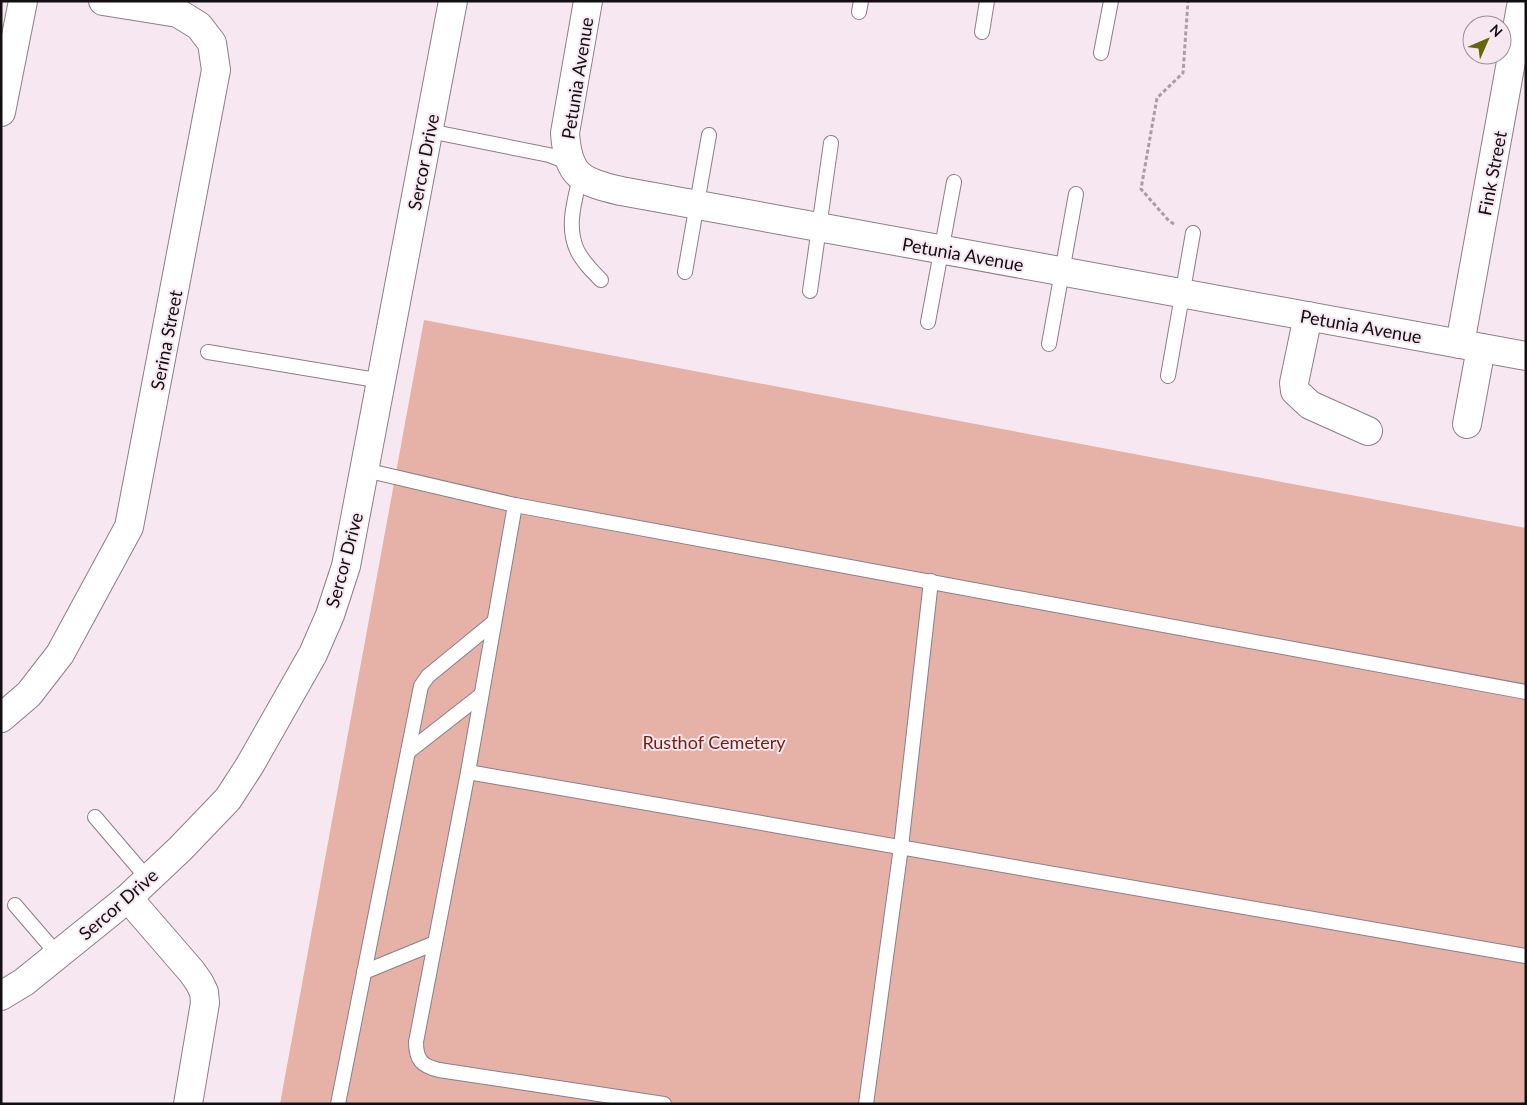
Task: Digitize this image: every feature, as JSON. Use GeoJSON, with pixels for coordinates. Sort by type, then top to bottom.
{"type":"FeatureCollection","features":[{"type":"Feature","properties":{"kind":"street"},"geometry":{"type":"LineString","coordinates":[[1,112],[23,1]]}},
{"type":"Feature","properties":{"kind":"street","name":"Serina Street"},"geometry":{"type":"LineString","coordinates":[[1,718],[29,694],[60,654],[129,527],[216,70],[212,43],[199,26],[178,13],[103,1]]}},
{"type":"Feature","properties":{"kind":"street","name":"Sercor Drive"},"geometry":{"type":"LineString","coordinates":[[3,992],[24,982],[128,898],[180,849],[228,799],[250,765],[313,654],[330,615],[346,566],[453,1]]}},
{"type":"Feature","properties":{"kind":"street","name":"Petunia Avenue"},"geometry":{"type":"LineString","coordinates":[[588,1],[565,133],[566,150],[575,170],[598,186],[1526,356]]}},
{"type":"Feature","properties":{"kind":"street","name":"Fink Street"},"geometry":{"type":"LineString","coordinates":[[1467,424],[1470,346],[1520,50],[1522,1]]}},
{"type":"Feature","properties":{"kind":"street"},"geometry":{"type":"LineString","coordinates":[[1308,316],[1294,383],[1295,391],[1310,405],[1368,431]]}},
{"type":"Feature","properties":{"kind":"street"},"geometry":{"type":"LineString","coordinates":[[128,898],[192,972],[200,982],[204,992],[204,1013],[188,1104]]}},
{"type":"Feature","properties":{"kind":"lane"},"geometry":{"type":"LineString","coordinates":[[982,32],[987,1]]}},
{"type":"Feature","properties":{"kind":"lane"},"geometry":{"type":"LineString","coordinates":[[1101,53],[1111,1]]}},
{"type":"Feature","properties":{"kind":"lane"},"geometry":{"type":"LineString","coordinates":[[429,131],[549,155],[575,170],[572,232],[576,249],[600,280]]}},
{"type":"Feature","properties":{"kind":"lane"},"geometry":{"type":"LineString","coordinates":[[685,272],[709,135]]}},
{"type":"Feature","properties":{"kind":"lane"},"geometry":{"type":"LineString","coordinates":[[810,291],[831,143]]}},
{"type":"Feature","properties":{"kind":"lane"},"geometry":{"type":"LineString","coordinates":[[928,322],[954,182]]}},
{"type":"Feature","properties":{"kind":"lane"},"geometry":{"type":"LineString","coordinates":[[1049,344],[1076,194]]}},
{"type":"Feature","properties":{"kind":"lane"},"geometry":{"type":"LineString","coordinates":[[1168,376],[1193,233]]}},
{"type":"Feature","properties":{"kind":"lane"},"geometry":{"type":"LineString","coordinates":[[208,352],[382,381]]}},
{"type":"Feature","properties":{"kind":"lane"},"geometry":{"type":"LineString","coordinates":[[365,470],[515,504],[1526,692]]}},
{"type":"Feature","properties":{"kind":"lane"},"geometry":{"type":"LineString","coordinates":[[515,504],[468,772],[416,1042],[416,1052],[420,1060],[428,1067],[664,1104]]}},
{"type":"Feature","properties":{"kind":"lane"},"geometry":{"type":"LineString","coordinates":[[866,1104],[901,847],[931,580]]}},
{"type":"Feature","properties":{"kind":"lane"},"geometry":{"type":"LineString","coordinates":[[338,1104],[421,686],[424,680],[494,622]]}},
{"type":"Feature","properties":{"kind":"lane"},"geometry":{"type":"LineString","coordinates":[[408,752],[481,695]]}},
{"type":"Feature","properties":{"kind":"lane"},"geometry":{"type":"LineString","coordinates":[[468,772],[1526,956]]}},
{"type":"Feature","properties":{"kind":"lane"},"geometry":{"type":"LineString","coordinates":[[95,817],[148,879]]}},
{"type":"Feature","properties":{"kind":"lane"},"geometry":{"type":"LineString","coordinates":[[15,905],[58,955]]}},
{"type":"Feature","properties":{"kind":"lane"},"geometry":{"type":"LineString","coordinates":[[364,972],[435,943]]}},
{"type":"Feature","properties":{"kind":"path"},"geometry":{"type":"LineString","coordinates":[[1188,1],[1184,73],[1157,98],[1141,189],[1169,221],[1193,233]]}},
{"type":"Feature","properties":{"kind":"green space","name":"Rusthof Cemetery"},"geometry":{"type":"Polygon","coordinates":[[[424,320],[1526,528],[1526,1104],[280,1104],[424,320]]]}}]}
